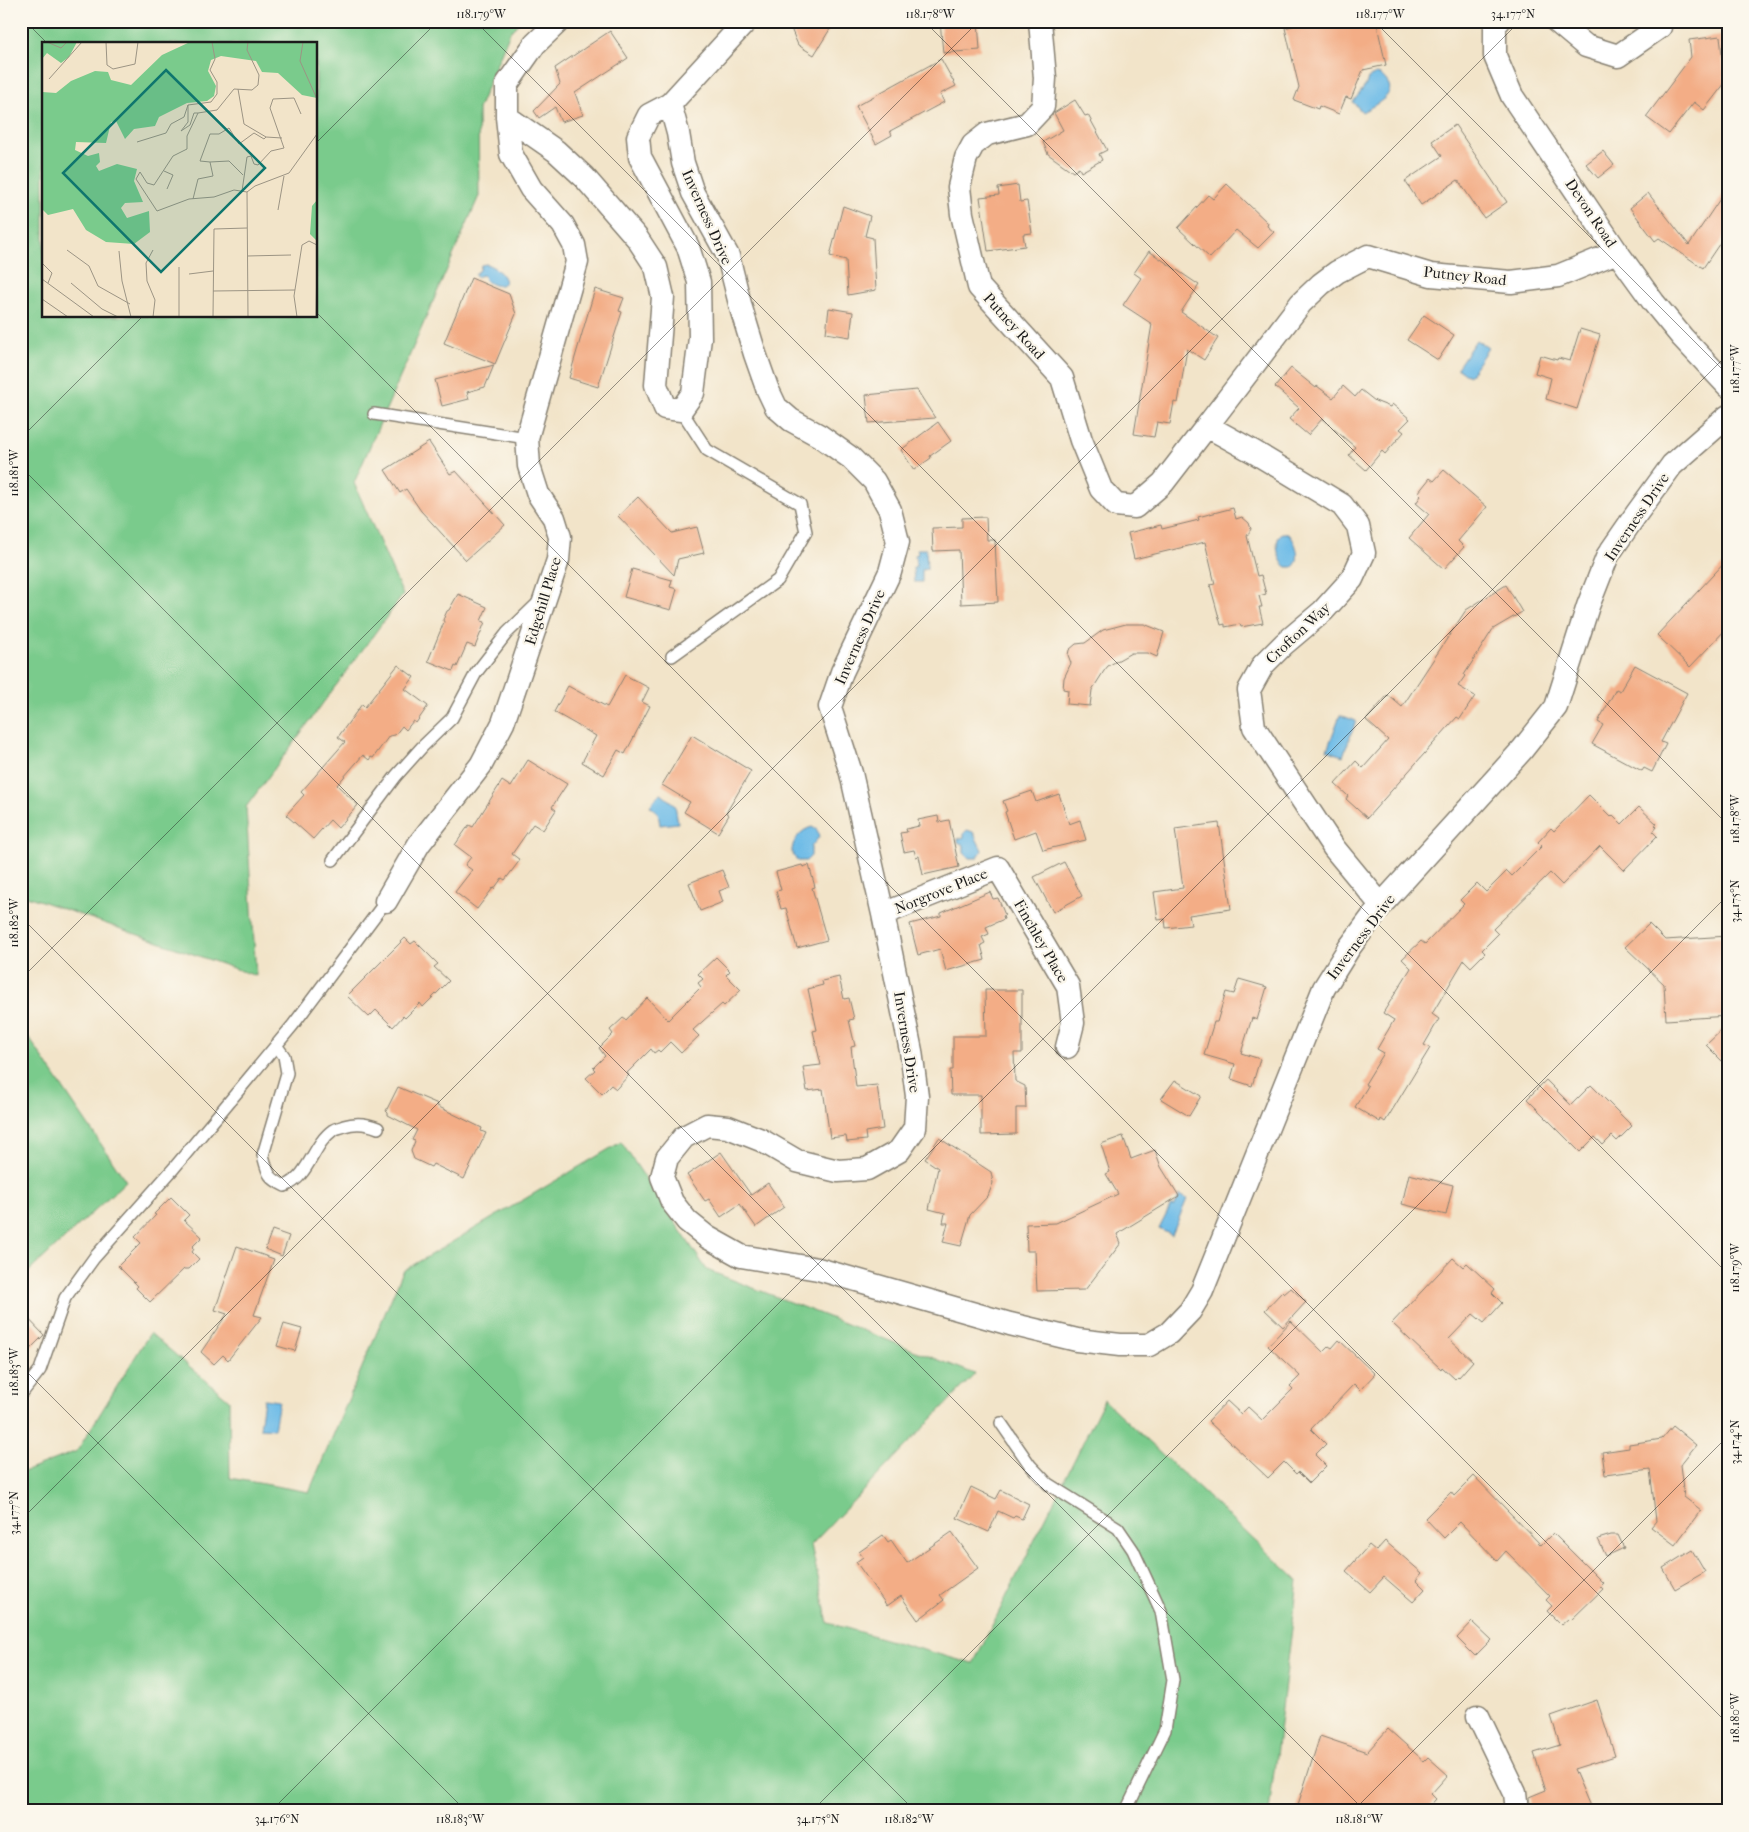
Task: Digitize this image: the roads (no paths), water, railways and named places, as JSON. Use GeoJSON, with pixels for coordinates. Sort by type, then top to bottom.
{"type":"FeatureCollection","features":[{"type":"Feature","properties":{"kind":"street"},"geometry":{"type":"LineString","coordinates":[[559,21],[535,44],[507,84],[507,117],[556,151],[584,177],[638,238],[656,267],[663,297],[656,385],[665,408],[681,410]]}},
{"type":"Feature","properties":{"kind":"street"},"geometry":{"type":"LineString","coordinates":[[670,104],[746,21]]}},
{"type":"Feature","properties":{"kind":"street","name":"Putney Road"},"geometry":{"type":"LineString","coordinates":[[1040,21],[1045,78],[1043,107],[1027,124],[987,134],[973,145],[966,158],[959,186],[962,214],[979,287],[1062,378],[1081,440],[1101,489],[1116,505],[1135,507],[1163,482],[1213,430],[1301,303],[1337,272],[1368,256],[1431,275],[1511,282],[1558,276],[1617,252]]}},
{"type":"Feature","properties":{"kind":"street","name":"Devon Road"},"geometry":{"type":"LineString","coordinates":[[1499,21],[1495,24],[1495,56],[1512,96],[1617,252],[1654,303],[1676,330],[1728,386]]}},
{"type":"Feature","properties":{"kind":"street"},"geometry":{"type":"LineString","coordinates":[[1556,21],[1586,46],[1618,56],[1660,26],[1660,21]]}},
{"type":"Feature","properties":{"kind":"street","name":"Inverness Drive"},"geometry":{"type":"LineString","coordinates":[[681,410],[692,394],[694,384],[700,338],[699,282],[688,247],[640,157],[638,137],[649,115],[670,104],[678,133],[683,163],[693,193],[728,256],[752,345],[767,388],[776,407],[791,420],[820,436],[851,458],[874,481],[890,510],[898,542],[890,572],[842,672],[830,707],[850,773],[883,914],[911,1051],[917,1096],[915,1128],[900,1152],[867,1169],[838,1171],[797,1161],[761,1140],[728,1127],[707,1125],[684,1136],[666,1158],[662,1177],[672,1202],[687,1221],[700,1232],[741,1256],[818,1269],[1010,1324],[1077,1340],[1120,1345],[1149,1345],[1168,1333],[1190,1311],[1202,1291],[1324,988],[1349,948],[1381,906],[1522,750],[1556,707],[1588,606],[1608,556],[1672,465],[1728,416]]}},
{"type":"Feature","properties":{"kind":"street","name":"Edgehill Place"},"geometry":{"type":"LineString","coordinates":[[386,901],[419,844],[481,765],[504,723],[558,560],[560,537],[554,518],[538,494],[529,466],[527,438],[577,262],[574,245],[563,225],[531,189],[511,154],[507,117]]}},
{"type":"Feature","properties":{"kind":"street","name":"Crofton Way"},"geometry":{"type":"LineString","coordinates":[[1213,430],[1254,452],[1342,505],[1358,526],[1364,553],[1352,579],[1323,611],[1284,644],[1263,665],[1250,690],[1254,727],[1334,848],[1381,906]]}},
{"type":"Feature","properties":{"kind":"street","name":"Norgrove Place"},"geometry":{"type":"LineString","coordinates":[[883,914],[998,868]]}},
{"type":"Feature","properties":{"kind":"street","name":"Finchley Place"},"geometry":{"type":"LineString","coordinates":[[998,868],[1068,986],[1073,1023],[1067,1047]]}},
{"type":"Feature","properties":{"kind":"street"},"geometry":{"type":"LineString","coordinates":[[1478,1716],[1515,1793],[1517,1811]]}},
{"type":"Feature","properties":{"kind":"lane"},"geometry":{"type":"LineString","coordinates":[[672,656],[778,580],[806,532],[800,504],[707,450],[681,410]]}},
{"type":"Feature","properties":{"kind":"lane"},"geometry":{"type":"LineString","coordinates":[[374,414],[527,438]]}},
{"type":"Feature","properties":{"kind":"lane"},"geometry":{"type":"LineString","coordinates":[[333,860],[396,776],[452,718],[476,673],[507,633],[547,593]]}},
{"type":"Feature","properties":{"kind":"lane"},"geometry":{"type":"LineString","coordinates":[[22,1393],[40,1370],[65,1298],[94,1258],[174,1168],[276,1045],[386,901]]}},
{"type":"Feature","properties":{"kind":"lane"},"geometry":{"type":"LineString","coordinates":[[276,1045],[284,1056],[287,1073],[264,1155],[267,1168],[273,1180],[286,1186],[295,1182],[306,1169],[323,1141],[333,1130],[351,1124],[368,1124],[378,1128]]}},
{"type":"Feature","properties":{"kind":"lane"},"geometry":{"type":"LineString","coordinates":[[1001,1424],[1030,1465],[1048,1484],[1118,1528],[1133,1550],[1160,1611],[1173,1680],[1165,1730],[1126,1811]]}},
{"type":"Feature","properties":{"kind":"water"},"geometry":{"type":"Polygon","coordinates":[[[1376,74],[1381,75],[1390,89],[1381,101],[1362,112],[1353,102],[1366,85],[1368,78],[1376,74]]]}},
{"type":"Feature","properties":{"kind":"water"},"geometry":{"type":"Polygon","coordinates":[[[486,264],[498,271],[505,282],[503,284],[494,285],[489,283],[484,279],[483,275],[476,277],[475,274],[480,270],[481,265],[486,264]]]}},
{"type":"Feature","properties":{"kind":"water"},"geometry":{"type":"Polygon","coordinates":[[[1476,340],[1488,348],[1469,376],[1457,368],[1476,340]]]}},
{"type":"Feature","properties":{"kind":"water"},"geometry":{"type":"Polygon","coordinates":[[[1282,533],[1288,533],[1297,550],[1296,564],[1293,567],[1287,567],[1279,556],[1277,546],[1279,536],[1282,533]]]}},
{"type":"Feature","properties":{"kind":"water"},"geometry":{"type":"Polygon","coordinates":[[[917,549],[926,549],[927,569],[922,570],[922,582],[914,582],[913,567],[916,567],[915,555],[918,554],[917,549]]]}},
{"type":"Feature","properties":{"kind":"water"},"geometry":{"type":"Polygon","coordinates":[[[1340,715],[1356,721],[1343,756],[1327,750],[1340,715]]]}},
{"type":"Feature","properties":{"kind":"water"},"geometry":{"type":"Polygon","coordinates":[[[660,793],[675,805],[678,823],[660,825],[658,813],[650,806],[660,793]]]}},
{"type":"Feature","properties":{"kind":"water"},"geometry":{"type":"Polygon","coordinates":[[[812,827],[817,830],[819,837],[811,847],[811,856],[806,861],[798,861],[792,854],[793,845],[800,834],[812,827]]]}},
{"type":"Feature","properties":{"kind":"water"},"geometry":{"type":"Polygon","coordinates":[[[967,830],[973,832],[982,850],[978,858],[969,858],[964,853],[964,845],[958,842],[958,839],[964,837],[964,833],[967,830]]]}},
{"type":"Feature","properties":{"kind":"water"},"geometry":{"type":"Polygon","coordinates":[[[1180,1195],[1187,1199],[1172,1235],[1159,1229],[1171,1205],[1174,1207],[1180,1195]]]}},
{"type":"Feature","properties":{"kind":"water"},"geometry":{"type":"Polygon","coordinates":[[[264,1399],[279,1401],[274,1429],[260,1428],[264,1399]]]}}]}
